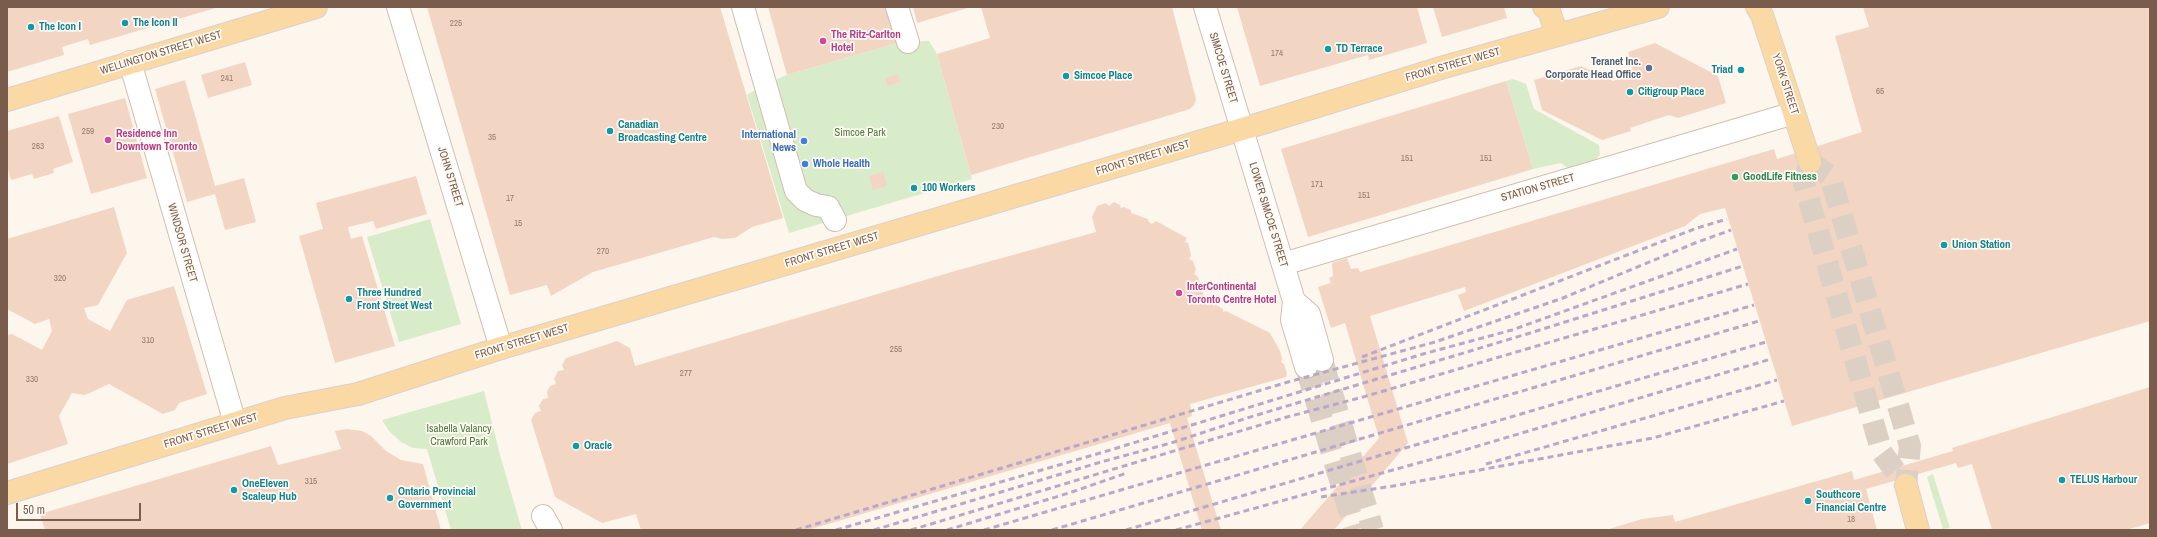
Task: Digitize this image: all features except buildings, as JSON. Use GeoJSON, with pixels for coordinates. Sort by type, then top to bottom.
{"type":"FeatureCollection","features":[{"type":"Feature","properties":{"kind":"main road","name":"WELLINGTON STREET WEST"},"geometry":{"type":"LineString","coordinates":[[7,100],[316,7]]}},
{"type":"Feature","properties":{"kind":"main road","name":"FRONT STREET WEST"},"geometry":{"type":"LineString","coordinates":[[7,493],[285,408],[358,394],[501,348],[1242,129],[1444,67],[1658,7]]}},
{"type":"Feature","properties":{"kind":"main road","name":"YORK STREET"},"geometry":{"type":"LineString","coordinates":[[1757,7],[1762,15],[1810,162]]}},
{"type":"Feature","properties":{"kind":"main road"},"geometry":{"type":"LineString","coordinates":[[1547,8],[1557,35]]}},
{"type":"Feature","properties":{"kind":"main road"},"geometry":{"type":"LineString","coordinates":[[1906,485],[1918,530]]}},
{"type":"Feature","properties":{"kind":"street","name":"JOHN STREET"},"geometry":{"type":"LineString","coordinates":[[398,7],[501,348]]}},
{"type":"Feature","properties":{"kind":"street"},"geometry":{"type":"LineString","coordinates":[[743,7],[796,191],[805,200],[816,205],[828,207],[835,220]]}},
{"type":"Feature","properties":{"kind":"street"},"geometry":{"type":"LineString","coordinates":[[897,7],[908,42]]}},
{"type":"Feature","properties":{"kind":"street","name":"SIMCOE STREET"},"geometry":{"type":"LineString","coordinates":[[1205,7],[1242,129]]}},
{"type":"Feature","properties":{"kind":"street","name":"WINDSOR STREET"},"geometry":{"type":"LineString","coordinates":[[130,62],[235,423]]}},
{"type":"Feature","properties":{"kind":"street","name":"STATION STREET"},"geometry":{"type":"LineString","coordinates":[[1283,264],[1794,113]]}},
{"type":"Feature","properties":{"kind":"street","name":"LOWER SIMCOE STREET"},"geometry":{"type":"LineString","coordinates":[[1242,129],[1294,301],[1309,314],[1314,364]]}},
{"type":"Feature","properties":{"kind":"green space","name":"Simcoe Park"},"geometry":{"type":"Polygon","coordinates":[[[929,41],[937,54],[972,179],[789,233],[747,95],[766,84],[787,75],[901,42],[929,41]]]}},
{"type":"Feature","properties":{"kind":"green space"},"geometry":{"type":"Polygon","coordinates":[[[1513,79],[1526,84],[1534,109],[1599,145],[1600,155],[1589,166],[1569,169],[1561,163],[1533,169],[1506,81],[1513,79]]]}},
{"type":"Feature","properties":{"kind":"green space"},"geometry":{"type":"Polygon","coordinates":[[[430,219],[461,324],[399,342],[367,237],[430,219]]]}},
{"type":"Feature","properties":{"kind":"green space","name":"Isabella Valancy Crawford Park"},"geometry":{"type":"Polygon","coordinates":[[[484,391],[500,455],[522,530],[451,530],[427,449],[413,448],[401,442],[389,431],[382,420],[484,391]]]}},
{"type":"Feature","properties":{"kind":"green space"},"geometry":{"type":"Polygon","coordinates":[[[1933,474],[1950,528],[1943,529],[1927,477],[1933,474]]]}},
{"type":"Feature","properties":{"kind":"tunnel"},"geometry":{"type":"LineString","coordinates":[[1810,162],[1830,176],[1910,446],[1906,485],[1882,453],[1804,183],[1810,162]]}},
{"type":"Feature","properties":{"kind":"tunnel"},"geometry":{"type":"LineString","coordinates":[[1322,360],[1373,530]]}},
{"type":"Feature","properties":{"kind":"tunnel"},"geometry":{"type":"LineString","coordinates":[[1306,367],[1355,530]]}},
{"type":"Feature","properties":{"kind":"railway"},"geometry":{"type":"LineString","coordinates":[[1362,357],[1697,228],[1727,219]]}},
{"type":"Feature","properties":{"kind":"railway"},"geometry":{"type":"LineString","coordinates":[[796,530],[1288,382],[1435,342],[1563,298],[1695,243],[1731,230]]}},
{"type":"Feature","properties":{"kind":"railway"},"geometry":{"type":"LineString","coordinates":[[836,530],[1107,451],[1423,354],[1512,330],[1737,249]]}},
{"type":"Feature","properties":{"kind":"railway"},"geometry":{"type":"LineString","coordinates":[[874,530],[1101,462],[1171,443],[1247,418],[1527,334],[1743,266]]}},
{"type":"Feature","properties":{"kind":"railway"},"geometry":{"type":"LineString","coordinates":[[911,530],[1287,417],[1363,397],[1748,284]]}},
{"type":"Feature","properties":{"kind":"railway"},"geometry":{"type":"LineString","coordinates":[[984,530],[1754,305]]}},
{"type":"Feature","properties":{"kind":"railway"},"geometry":{"type":"LineString","coordinates":[[1052,530],[1759,321]]}},
{"type":"Feature","properties":{"kind":"railway"},"geometry":{"type":"LineString","coordinates":[[1126,530],[1766,342]]}},
{"type":"Feature","properties":{"kind":"railway"},"geometry":{"type":"LineString","coordinates":[[1176,530],[1451,454],[1771,359]]}},
{"type":"Feature","properties":{"kind":"railway"},"geometry":{"type":"LineString","coordinates":[[1486,464],[1777,380]]}},
{"type":"Feature","properties":{"kind":"railway"},"geometry":{"type":"LineString","coordinates":[[1321,497],[1393,486],[1653,438],[1784,401]]}},
{"type":"Feature","properties":{"kind":"railway"},"geometry":{"type":"LineString","coordinates":[[947,530],[1069,493],[1127,473]]}},
{"type":"Feature","properties":{"kind":"place","name":"The Icon II"},"geometry":{"type":"Point","coordinates":[125,23]}},
{"type":"Feature","properties":{"kind":"place","name":"The Icon I"},"geometry":{"type":"Point","coordinates":[31,27]}},
{"type":"Feature","properties":{"kind":"place","name":"The Ritz-Carlton Hotel"},"geometry":{"type":"Point","coordinates":[823,41]}},
{"type":"Feature","properties":{"kind":"place","name":"TD Terrace"},"geometry":{"type":"Point","coordinates":[1328,49]}},
{"type":"Feature","properties":{"kind":"place","name":"Teranet Inc. Corporate Head Office"},"geometry":{"type":"Point","coordinates":[1649,68]}},
{"type":"Feature","properties":{"kind":"place","name":"Triad"},"geometry":{"type":"Point","coordinates":[1741,70]}},
{"type":"Feature","properties":{"kind":"place","name":"Simcoe Place"},"geometry":{"type":"Point","coordinates":[1066,76]}},
{"type":"Feature","properties":{"kind":"place","name":"Citigroup Place"},"geometry":{"type":"Point","coordinates":[1630,92]}},
{"type":"Feature","properties":{"kind":"place","name":"Canadian Broadcasting Centre"},"geometry":{"type":"Point","coordinates":[610,131]}},
{"type":"Feature","properties":{"kind":"place","name":"Residence Inn Downtown Toronto"},"geometry":{"type":"Point","coordinates":[108,140]}},
{"type":"Feature","properties":{"kind":"place","name":"International News"},"geometry":{"type":"Point","coordinates":[804,141]}},
{"type":"Feature","properties":{"kind":"place","name":"Whole Health"},"geometry":{"type":"Point","coordinates":[805,164]}},
{"type":"Feature","properties":{"kind":"place","name":"GoodLife Fitness"},"geometry":{"type":"Point","coordinates":[1735,177]}},
{"type":"Feature","properties":{"kind":"place","name":"100 Workers"},"geometry":{"type":"Point","coordinates":[914,188]}},
{"type":"Feature","properties":{"kind":"place","name":"Union Station"},"geometry":{"type":"Point","coordinates":[1944,245]}},
{"type":"Feature","properties":{"kind":"place","name":"InterContinental Toronto Centre Hotel"},"geometry":{"type":"Point","coordinates":[1179,293]}},
{"type":"Feature","properties":{"kind":"place","name":"Three Hundred Front Street West"},"geometry":{"type":"Point","coordinates":[349,299]}},
{"type":"Feature","properties":{"kind":"place","name":"Oracle"},"geometry":{"type":"Point","coordinates":[576,446]}},
{"type":"Feature","properties":{"kind":"place","name":"TELUS Harbour"},"geometry":{"type":"Point","coordinates":[2062,480]}},
{"type":"Feature","properties":{"kind":"place","name":"OneEleven Scaleup Hub"},"geometry":{"type":"Point","coordinates":[234,490]}},
{"type":"Feature","properties":{"kind":"place","name":"Ontario Provincial Government"},"geometry":{"type":"Point","coordinates":[390,498]}},
{"type":"Feature","properties":{"kind":"place","name":"Southcore Financial Centre"},"geometry":{"type":"Point","coordinates":[1808,501]}}]}
